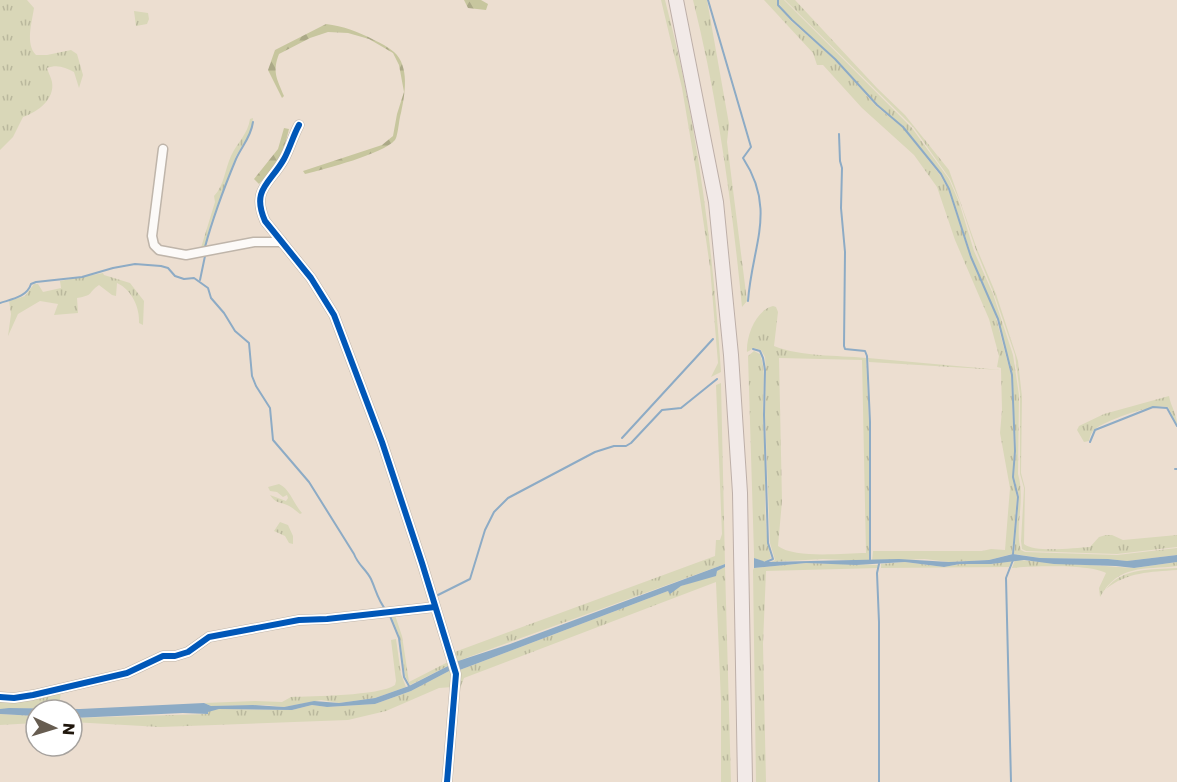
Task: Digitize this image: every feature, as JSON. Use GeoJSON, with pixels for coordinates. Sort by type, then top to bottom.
{"type":"FeatureCollection","features":[{"type":"Feature","properties":{"kind":"highway"},"geometry":{"type":"LineString","coordinates":[[676,0],[716,202],[731,355],[740,493],[745,782]]}},
{"type":"Feature","properties":{"kind":"street"},"geometry":{"type":"LineString","coordinates":[[299,125],[292,137],[285,159],[267,181],[260,196],[261,212],[265,221],[311,278],[334,315],[382,442],[456,674],[447,782]]}},
{"type":"Feature","properties":{"kind":"street"},"geometry":{"type":"LineString","coordinates":[[163,149],[152,236],[154,245],[159,250],[186,255],[254,242],[282,242]]}},
{"type":"Feature","properties":{"kind":"street"},"geometry":{"type":"LineString","coordinates":[[0,698],[33,695],[127,673],[164,656],[189,652],[209,637],[299,620],[327,620],[435,607]]}},
{"type":"Feature","properties":{"kind":"green space"},"geometry":{"type":"Polygon","coordinates":[[[0,0],[27,0],[34,8],[30,39],[36,55],[71,50],[77,54],[83,75],[79,88],[74,72],[61,67],[47,68],[52,80],[51,94],[40,108],[23,117],[13,137],[0,150],[0,0]]]}},
{"type":"Feature","properties":{"kind":"green space"},"geometry":{"type":"Polygon","coordinates":[[[464,0],[481,0],[488,4],[486,10],[468,8],[464,0]]]}},
{"type":"Feature","properties":{"kind":"green space"},"geometry":{"type":"Polygon","coordinates":[[[661,0],[665,0],[676,46],[702,184],[721,372],[711,377],[718,363],[710,267],[682,88],[661,0]]]}},
{"type":"Feature","properties":{"kind":"green space"},"geometry":{"type":"Polygon","coordinates":[[[693,0],[707,0],[729,124],[727,142],[747,301],[742,307],[723,152],[710,76],[693,0]]]}},
{"type":"Feature","properties":{"kind":"green space"},"geometry":{"type":"Polygon","coordinates":[[[764,0],[777,0],[778,5],[791,21],[834,59],[876,106],[903,128],[940,175],[948,189],[971,258],[994,310],[1011,375],[1013,477],[1017,497],[1012,554],[989,560],[949,562],[925,559],[872,561],[873,551],[1005,550],[1010,488],[1000,433],[1002,410],[1001,368],[997,367],[999,356],[989,319],[955,240],[937,187],[914,155],[862,108],[823,65],[817,65],[813,53],[764,0]]]}},
{"type":"Feature","properties":{"kind":"green space"},"geometry":{"type":"Polygon","coordinates":[[[779,0],[784,0],[912,128],[949,179],[959,202],[974,251],[993,294],[1013,355],[1019,395],[1018,474],[1021,494],[1019,541],[1021,550],[1117,555],[1177,548],[1177,555],[1127,561],[1040,558],[1014,554],[1019,497],[1014,477],[1016,451],[1012,374],[998,319],[972,257],[949,188],[942,174],[904,127],[877,105],[835,58],[792,20],[779,4],[779,0]]]}},
{"type":"Feature","properties":{"kind":"green space"},"geometry":{"type":"Polygon","coordinates":[[[785,0],[795,0],[905,115],[949,170],[977,249],[996,294],[1018,361],[1022,397],[1021,473],[1025,488],[1024,544],[1045,549],[1065,549],[1090,547],[1099,537],[1106,535],[1123,540],[1177,535],[1177,547],[1117,554],[1022,549],[1024,488],[1020,474],[1020,394],[1015,355],[960,202],[950,179],[913,127],[785,0]]]}},
{"type":"Feature","properties":{"kind":"green space"},"geometry":{"type":"Polygon","coordinates":[[[134,11],[148,13],[147,24],[136,26],[134,11]]]}},
{"type":"Feature","properties":{"kind":"green space"},"geometry":{"type":"Polygon","coordinates":[[[326,24],[357,32],[394,52],[399,58],[404,73],[405,81],[404,98],[396,138],[389,145],[353,160],[305,174],[303,171],[382,145],[393,136],[404,92],[399,65],[393,53],[369,39],[348,33],[328,32],[310,38],[279,54],[276,71],[284,96],[282,98],[268,70],[275,50],[326,24]]]}},
{"type":"Feature","properties":{"kind":"green space"},"geometry":{"type":"Polygon","coordinates":[[[253,118],[251,132],[236,156],[211,222],[204,250],[200,251],[215,202],[214,196],[222,182],[231,156],[245,134],[250,119],[253,118]]]}},
{"type":"Feature","properties":{"kind":"green space"},"geometry":{"type":"Polygon","coordinates":[[[284,128],[289,129],[282,153],[259,184],[254,179],[278,149],[284,128]]]}},
{"type":"Feature","properties":{"kind":"green space"},"geometry":{"type":"Polygon","coordinates":[[[103,273],[130,283],[144,301],[143,325],[139,323],[138,311],[131,295],[117,283],[116,296],[99,285],[89,295],[77,298],[78,313],[54,315],[58,304],[40,301],[18,314],[8,336],[11,314],[9,301],[25,296],[34,284],[38,284],[43,292],[61,288],[60,281],[103,273]]]}},
{"type":"Feature","properties":{"kind":"green space"},"geometry":{"type":"Polygon","coordinates":[[[776,307],[778,312],[774,346],[808,354],[866,358],[869,424],[869,561],[823,559],[771,562],[775,560],[770,543],[765,357],[761,350],[754,348],[747,352],[753,324],[767,308],[776,307]],[[779,358],[782,501],[778,546],[786,550],[808,554],[866,553],[862,360],[779,358]]]}},
{"type":"Feature","properties":{"kind":"green space"},"geometry":{"type":"Polygon","coordinates":[[[754,351],[760,354],[764,376],[766,522],[771,558],[764,562],[754,558],[748,356],[754,351]]]}},
{"type":"Feature","properties":{"kind":"green space"},"geometry":{"type":"Polygon","coordinates":[[[868,358],[1001,370],[869,362],[868,358]]]}},
{"type":"Feature","properties":{"kind":"green space"},"geometry":{"type":"Polygon","coordinates":[[[721,383],[725,564],[455,662],[452,653],[715,556],[716,540],[720,540],[722,534],[716,385],[721,383]]]}},
{"type":"Feature","properties":{"kind":"green space"},"geometry":{"type":"Polygon","coordinates":[[[1169,396],[1177,425],[1168,407],[1161,406],[1130,413],[1109,421],[1094,430],[1089,441],[1084,442],[1077,430],[1079,426],[1104,414],[1169,396]]]}},
{"type":"Feature","properties":{"kind":"green space"},"geometry":{"type":"Polygon","coordinates":[[[279,484],[286,489],[302,513],[272,498],[270,495],[286,501],[288,498],[287,495],[283,497],[277,492],[270,491],[268,487],[279,484]]]}},
{"type":"Feature","properties":{"kind":"green space"},"geometry":{"type":"Polygon","coordinates":[[[280,522],[288,525],[293,536],[293,544],[289,543],[285,536],[274,531],[280,522]]]}},
{"type":"Feature","properties":{"kind":"green space"},"geometry":{"type":"Polygon","coordinates":[[[1012,560],[1009,567],[881,568],[881,564],[905,562],[944,567],[960,564],[991,564],[1012,560]]]}},
{"type":"Feature","properties":{"kind":"green space"},"geometry":{"type":"Polygon","coordinates":[[[1015,560],[1134,568],[1177,562],[1177,566],[1143,569],[1124,574],[1107,586],[1100,597],[1099,588],[1106,573],[1074,567],[1012,568],[1015,560]]]}},
{"type":"Feature","properties":{"kind":"green space"},"geometry":{"type":"Polygon","coordinates":[[[806,563],[878,565],[878,568],[766,571],[763,644],[766,782],[756,782],[753,570],[754,568],[806,563]]]}},
{"type":"Feature","properties":{"kind":"green space"},"geometry":{"type":"Polygon","coordinates":[[[725,567],[731,782],[721,782],[721,702],[716,582],[464,678],[458,694],[457,671],[668,591],[670,593],[681,586],[714,575],[725,567]]]}},
{"type":"Feature","properties":{"kind":"green space"},"geometry":{"type":"Polygon","coordinates":[[[1177,568],[1177,570],[1131,576],[1106,589],[1113,582],[1129,573],[1177,568]]]}},
{"type":"Feature","properties":{"kind":"green space"},"geometry":{"type":"Polygon","coordinates":[[[391,615],[395,615],[402,636],[409,682],[448,662],[450,665],[410,685],[405,676],[400,638],[391,615]]]}},
{"type":"Feature","properties":{"kind":"green space"},"geometry":{"type":"Polygon","coordinates":[[[396,639],[401,674],[406,687],[375,698],[339,703],[321,700],[284,707],[211,706],[204,703],[282,702],[291,697],[345,695],[387,689],[395,685],[396,681],[391,640],[396,639]]]}},
{"type":"Feature","properties":{"kind":"green space"},"geometry":{"type":"Polygon","coordinates":[[[451,670],[453,687],[439,688],[386,711],[348,720],[160,727],[84,723],[84,718],[208,714],[208,711],[219,709],[292,710],[312,705],[327,707],[375,704],[411,691],[451,670]]]}},
{"type":"Feature","properties":{"kind":"green space"},"geometry":{"type":"Polygon","coordinates":[[[61,691],[60,698],[24,698],[24,709],[0,709],[0,699],[61,691]]]}},
{"type":"Feature","properties":{"kind":"green space"},"geometry":{"type":"Polygon","coordinates":[[[0,714],[24,715],[24,724],[0,725],[0,714]]]}},
{"type":"Feature","properties":{"kind":"water"},"geometry":{"type":"Polygon","coordinates":[[[1013,554],[1040,558],[1127,561],[1177,555],[1177,562],[1134,568],[1054,564],[1024,560],[944,567],[905,562],[856,565],[806,563],[754,568],[754,558],[766,562],[899,559],[949,562],[989,560],[1013,554]]]}},
{"type":"Feature","properties":{"kind":"water"},"geometry":{"type":"Polygon","coordinates":[[[725,564],[725,567],[717,571],[716,576],[681,586],[670,594],[668,591],[457,671],[455,662],[510,644],[725,564]]]}},
{"type":"Feature","properties":{"kind":"water"},"geometry":{"type":"Polygon","coordinates":[[[450,665],[451,670],[411,691],[375,704],[327,707],[312,705],[292,710],[219,709],[208,712],[208,714],[84,718],[84,709],[204,703],[211,706],[284,707],[314,701],[339,703],[375,698],[409,686],[450,665]]]}},
{"type":"Feature","properties":{"kind":"water"},"geometry":{"type":"Polygon","coordinates":[[[24,708],[24,715],[0,714],[0,709],[24,708]]]}},
{"type":"Feature","properties":{"kind":"waterway"},"geometry":{"type":"LineString","coordinates":[[708,0],[751,147],[743,158],[759,194],[760,228],[748,301]]}},
{"type":"Feature","properties":{"kind":"waterway"},"geometry":{"type":"LineString","coordinates":[[778,0],[778,5],[792,20],[835,59],[877,105],[903,127],[941,174],[949,189],[971,257],[998,319],[1012,375],[1015,451],[1013,477],[1018,497],[1013,554]]}},
{"type":"Feature","properties":{"kind":"waterway"},"geometry":{"type":"LineString","coordinates":[[205,247],[223,192],[253,122]]}},
{"type":"Feature","properties":{"kind":"waterway"},"geometry":{"type":"LineString","coordinates":[[839,134],[845,252],[844,346],[845,349],[865,351],[867,356],[870,422],[870,561]]}},
{"type":"Feature","properties":{"kind":"waterway"},"geometry":{"type":"LineString","coordinates":[[200,280],[205,256]]}},
{"type":"Feature","properties":{"kind":"waterway"},"geometry":{"type":"LineString","coordinates":[[0,303],[23,295],[31,284],[36,282],[82,277],[135,264],[168,268],[175,276],[184,279],[194,278],[208,288],[211,298],[235,331],[249,343],[252,376],[270,408],[273,440],[309,482],[371,579],[386,610]]}},
{"type":"Feature","properties":{"kind":"waterway"},"geometry":{"type":"LineString","coordinates":[[622,438],[713,339]]}},
{"type":"Feature","properties":{"kind":"waterway"},"geometry":{"type":"LineString","coordinates":[[753,349],[760,351],[765,370],[768,543],[773,559],[766,562]]}},
{"type":"Feature","properties":{"kind":"waterway"},"geometry":{"type":"LineString","coordinates":[[436,596],[470,579],[485,530],[494,512],[508,498],[595,452],[614,446],[626,446],[662,410],[681,408],[717,379]]}},
{"type":"Feature","properties":{"kind":"waterway"},"geometry":{"type":"LineString","coordinates":[[1090,442],[1095,430],[1153,407],[1167,408],[1177,426]]}},
{"type":"Feature","properties":{"kind":"waterway"},"geometry":{"type":"LineString","coordinates":[[1011,782],[1006,578],[1013,560]]}},
{"type":"Feature","properties":{"kind":"waterway"},"geometry":{"type":"LineString","coordinates":[[879,564],[877,573],[879,782]]}},
{"type":"Feature","properties":{"kind":"waterway"},"geometry":{"type":"LineString","coordinates":[[390,616],[399,638],[404,677],[409,686]]}},
{"type":"Feature","properties":{"kind":"cycle path"},"geometry":{"type":"LineString","coordinates":[[299,125],[279,168],[264,187],[260,201],[261,210],[265,221],[311,278],[334,315],[382,442],[422,563],[456,674],[447,782]]}},
{"type":"Feature","properties":{"kind":"cycle path"},"geometry":{"type":"LineString","coordinates":[[0,697],[14,698],[33,695],[127,673],[163,656],[175,656],[188,652],[209,637],[299,620],[435,607]]}}]}
